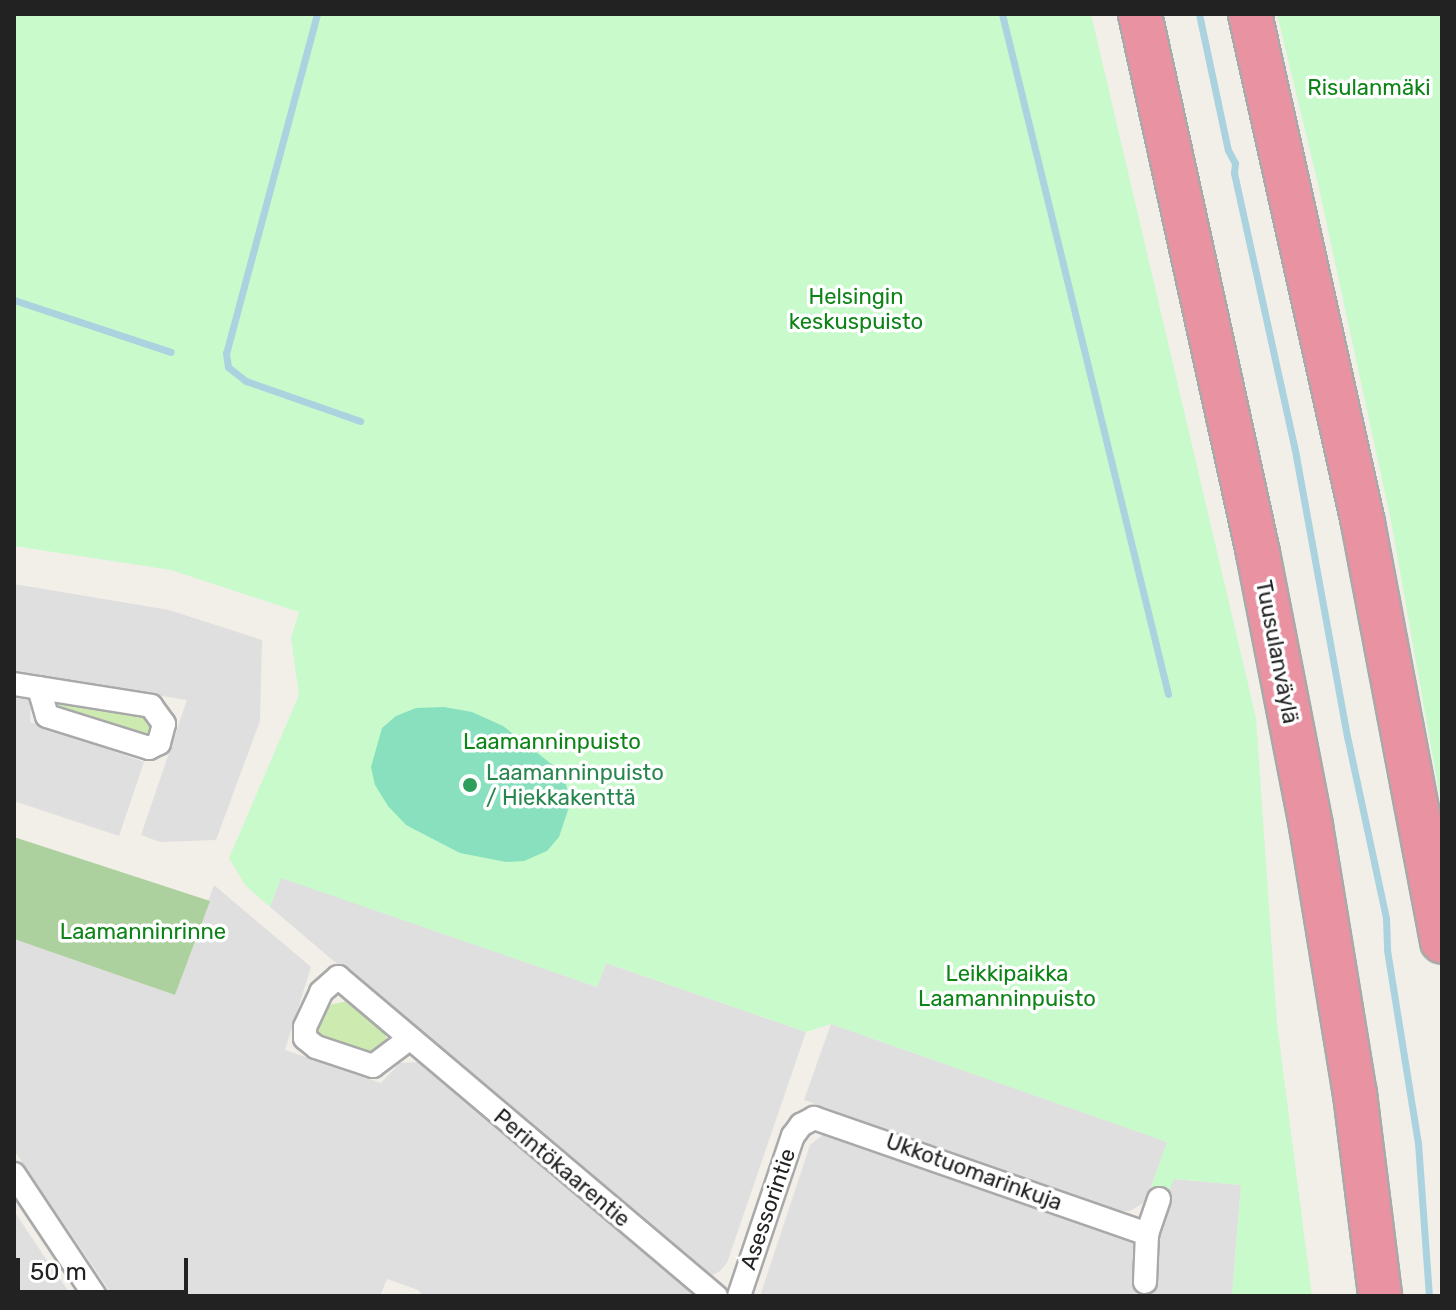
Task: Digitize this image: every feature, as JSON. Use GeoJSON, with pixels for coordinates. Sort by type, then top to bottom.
{"type":"FeatureCollection","features":[{"type":"Feature","properties":{"kind":"highway","name":"Tuusulanväylä"},"geometry":{"type":"LineString","coordinates":[[1140,14],[1255,538],[1311,826],[1355,1094],[1380,1296]]}},
{"type":"Feature","properties":{"kind":"highway"},"geometry":{"type":"LineString","coordinates":[[1250,14],[1363,523],[1442,942]]}},
{"type":"Feature","properties":{"kind":"street"},"geometry":{"type":"LineString","coordinates":[[14,684],[39,688],[151,706],[164,724],[159,743],[149,748],[47,716],[39,688]]}},
{"type":"Feature","properties":{"kind":"street","name":"Perintökaarentie"},"geometry":{"type":"LineString","coordinates":[[409,1039],[373,1066],[316,1047],[305,1038],[305,1027],[321,992],[338,977],[716,1296]]}},
{"type":"Feature","properties":{"kind":"street","name":"Ukkotuomarinkuja"},"geometry":{"type":"LineString","coordinates":[[801,1125],[814,1118],[823,1119],[1147,1234]]}},
{"type":"Feature","properties":{"kind":"street","name":"Asessorintie"},"geometry":{"type":"LineString","coordinates":[[739,1296],[785,1156],[801,1125]]}},
{"type":"Feature","properties":{"kind":"street"},"geometry":{"type":"LineString","coordinates":[[14,1174],[95,1296]]}},
{"type":"Feature","properties":{"kind":"street"},"geometry":{"type":"LineString","coordinates":[[1145,1282],[1147,1234],[1159,1199]]}},
{"type":"Feature","properties":{"kind":"shaded area"},"geometry":{"type":"Polygon","coordinates":[[[14,584],[169,610],[262,640],[260,721],[216,840],[160,842],[141,835],[187,700],[14,672],[14,584]]]}},
{"type":"Feature","properties":{"kind":"shaded area"},"geometry":{"type":"Polygon","coordinates":[[[14,698],[31,700],[30,722],[144,762],[119,836],[14,801],[14,698]]]}},
{"type":"Feature","properties":{"kind":"shaded area"},"geometry":{"type":"Polygon","coordinates":[[[280,877],[597,987],[606,963],[806,1032],[727,1263],[720,1271],[713,1275],[699,1271],[270,907],[280,877]]]}},
{"type":"Feature","properties":{"kind":"shaded area"},"geometry":{"type":"Polygon","coordinates":[[[214,885],[311,967],[285,1050],[381,1083],[400,1063],[418,1062],[696,1296],[423,1296],[418,1290],[387,1279],[380,1296],[113,1296],[14,1150],[14,939],[175,995],[214,885]]]}},
{"type":"Feature","properties":{"kind":"shaded area"},"geometry":{"type":"Polygon","coordinates":[[[831,1024],[1168,1142],[1145,1202],[1130,1211],[1115,1211],[804,1100],[831,1024]]]}},
{"type":"Feature","properties":{"kind":"shaded area"},"geometry":{"type":"Polygon","coordinates":[[[825,1133],[1126,1238],[1133,1242],[1140,1257],[1136,1296],[760,1296],[810,1145],[825,1133]]]}},
{"type":"Feature","properties":{"kind":"shaded area"},"geometry":{"type":"Polygon","coordinates":[[[1173,1179],[1241,1185],[1232,1296],[1152,1296],[1160,1214],[1173,1179]]]}},
{"type":"Feature","properties":{"kind":"shaded area"},"geometry":{"type":"Polygon","coordinates":[[[14,1211],[46,1259],[72,1296],[14,1296],[14,1211]]]}},
{"type":"Feature","properties":{"kind":"green space","name":"Helsingin keskuspuisto"},"geometry":{"type":"Polygon","coordinates":[[[14,14],[1091,14],[1256,718],[1277,1023],[1312,1296],[1232,1296],[1241,1185],[1174,1179],[1165,1199],[1149,1193],[1167,1142],[831,1024],[806,1032],[606,963],[597,987],[281,878],[270,907],[245,885],[229,858],[299,695],[291,638],[299,612],[171,570],[14,546],[14,14]]]}},
{"type":"Feature","properties":{"kind":"green space","name":"Risulanmäki"},"geometry":{"type":"Polygon","coordinates":[[[1277,14],[1442,14],[1442,808],[1391,521],[1318,184],[1277,14]]]}},
{"type":"Feature","properties":{"kind":"green space"},"geometry":{"type":"Polygon","coordinates":[[[61,702],[148,717],[153,725],[151,732],[142,736],[57,706],[61,702]]]}},
{"type":"Feature","properties":{"kind":"green space","name":"Laamanninpuisto / Hiekkakenttä"},"geometry":{"type":"Polygon","coordinates":[[[444,707],[472,712],[503,726],[554,766],[566,784],[570,804],[559,837],[547,851],[524,861],[506,862],[460,853],[406,825],[388,806],[375,785],[371,767],[382,728],[396,716],[416,708],[444,707]]]}},
{"type":"Feature","properties":{"kind":"green space","name":"Laamanninrinne"},"geometry":{"type":"Polygon","coordinates":[[[14,837],[210,901],[175,995],[14,939],[14,837]]]}},
{"type":"Feature","properties":{"kind":"green space"},"geometry":{"type":"Polygon","coordinates":[[[347,1001],[386,1032],[386,1044],[376,1056],[323,1041],[318,1034],[317,1028],[326,1006],[347,1001]]]}},
{"type":"Feature","properties":{"kind":"waterway"},"geometry":{"type":"LineString","coordinates":[[317,14],[226,353],[228,367],[246,381],[360,421]]}},
{"type":"Feature","properties":{"kind":"waterway"},"geometry":{"type":"LineString","coordinates":[[1002,14],[1168,694]]}},
{"type":"Feature","properties":{"kind":"waterway"},"geometry":{"type":"LineString","coordinates":[[1199,14],[1228,150],[1235,163],[1234,173],[1296,456],[1347,736],[1386,918],[1387,950],[1418,1143],[1429,1296]]}},
{"type":"Feature","properties":{"kind":"waterway"},"geometry":{"type":"LineString","coordinates":[[14,300],[171,352]]}},
{"type":"Feature","properties":{"kind":"place","name":"Laamanninpuisto / Hiekkakenttä"},"geometry":{"type":"Point","coordinates":[470,785]}},
{"type":"Feature","properties":{"kind":"park label","name":"Laamanninpuisto"},"geometry":{"type":"Point","coordinates":[552,742]}},
{"type":"Feature","properties":{"kind":"park label","name":"Leikkipaikka Laamanninpuisto"},"geometry":{"type":"Point","coordinates":[1007,986]}}]}
